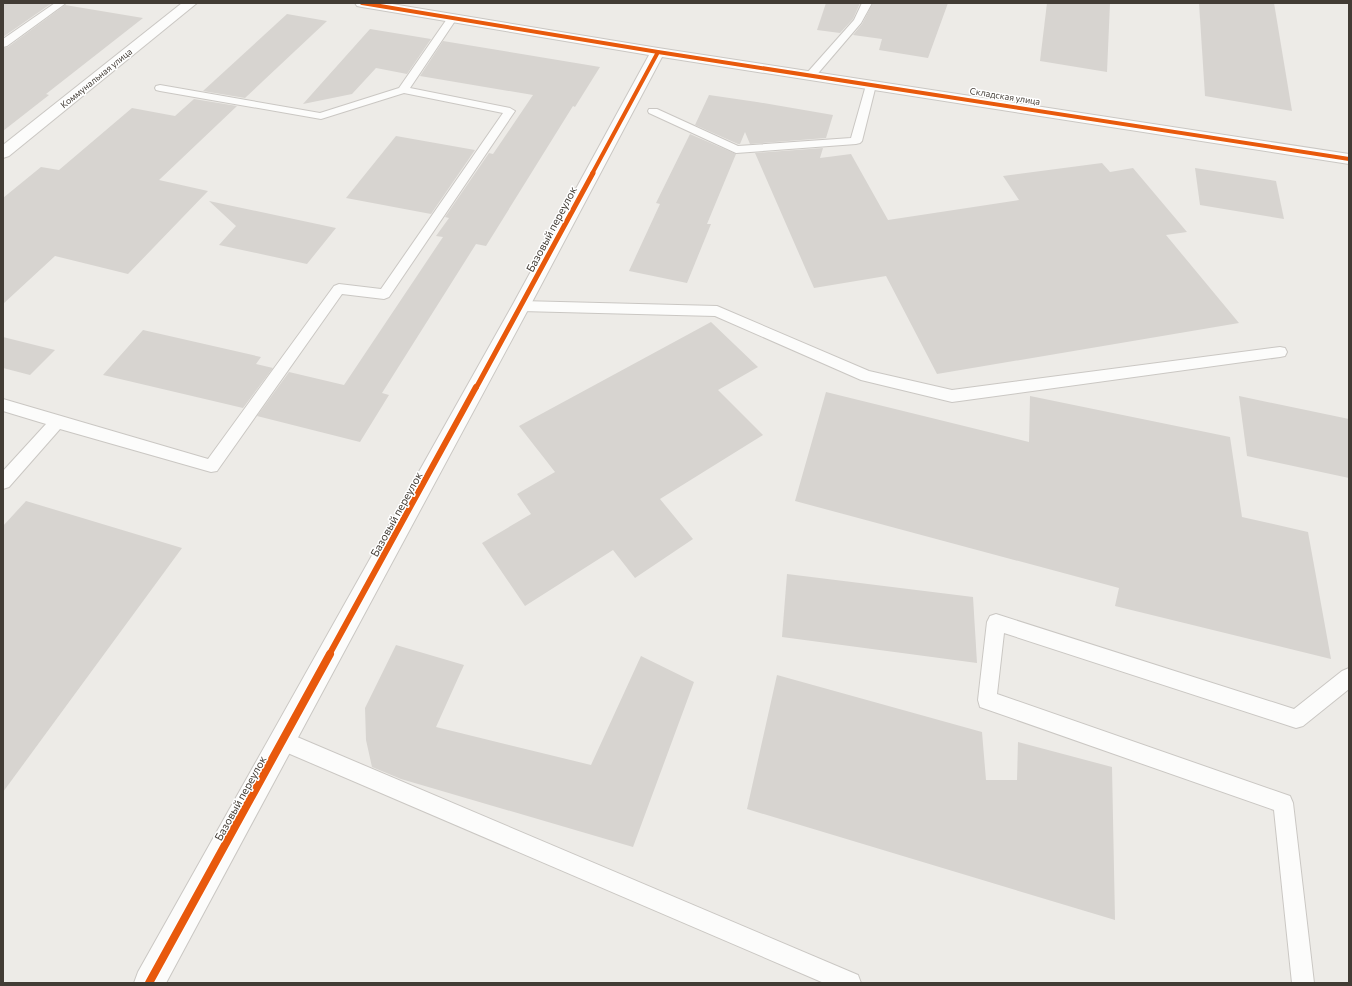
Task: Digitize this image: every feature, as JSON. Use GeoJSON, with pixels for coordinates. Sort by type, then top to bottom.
{"type":"FeatureCollection","features":[{"type":"Feature","properties":{"kind":"street","name":"Коммунальная улица"},"geometry":{"type":"LineString","coordinates":[[3,153],[190,3]]}},
{"type":"Feature","properties":{"kind":"street","name":"Складская улица"},"geometry":{"type":"LineString","coordinates":[[362,3],[810,76],[1349,158]]}},
{"type":"Feature","properties":{"kind":"street","name":"Базовый переулок"},"geometry":{"type":"LineString","coordinates":[[149,983],[521,306],[658,52]]}},
{"type":"Feature","properties":{"kind":"lane"},"geometry":{"type":"LineString","coordinates":[[3,44],[61,3]]}},
{"type":"Feature","properties":{"kind":"lane"},"geometry":{"type":"LineString","coordinates":[[810,76],[858,21],[867,3]]}},
{"type":"Feature","properties":{"kind":"lane"},"geometry":{"type":"LineString","coordinates":[[403,90],[452,18]]}},
{"type":"Feature","properties":{"kind":"lane"},"geometry":{"type":"LineString","coordinates":[[653,111],[736,150],[856,141],[871,85]]}},
{"type":"Feature","properties":{"kind":"lane"},"geometry":{"type":"LineString","coordinates":[[3,405],[211,466],[340,289],[384,294],[510,111],[403,90],[321,116],[160,88]]}},
{"type":"Feature","properties":{"kind":"lane"},"geometry":{"type":"LineString","coordinates":[[521,306],[717,311],[866,376],[952,396],[1280,352]]}},
{"type":"Feature","properties":{"kind":"lane"},"geometry":{"type":"LineString","coordinates":[[3,482],[57,422]]}},
{"type":"Feature","properties":{"kind":"lane"},"geometry":{"type":"LineString","coordinates":[[1302,983],[1283,803],[987,700],[996,622],[1296,719],[1349,677]]}},
{"type":"Feature","properties":{"kind":"lane"},"geometry":{"type":"LineString","coordinates":[[283,741],[850,983]]}},
{"type":"Feature","properties":{"kind":"building"},"geometry":{"type":"Polygon","coordinates":[[[3,3],[52,3],[3,37],[3,3]]]}},
{"type":"Feature","properties":{"kind":"building"},"geometry":{"type":"Polygon","coordinates":[[[826,3],[860,3],[853,19],[840,33],[817,30],[826,3]]]}},
{"type":"Feature","properties":{"kind":"building"},"geometry":{"type":"Polygon","coordinates":[[[873,3],[948,3],[928,58],[879,50],[882,39],[853,35],[862,24],[873,3]]]}},
{"type":"Feature","properties":{"kind":"building"},"geometry":{"type":"Polygon","coordinates":[[[1047,3],[1110,3],[1107,72],[1040,61],[1047,3]]]}},
{"type":"Feature","properties":{"kind":"building"},"geometry":{"type":"Polygon","coordinates":[[[1199,3],[1274,3],[1292,111],[1205,96],[1199,3]]]}},
{"type":"Feature","properties":{"kind":"building"},"geometry":{"type":"Polygon","coordinates":[[[65,5],[143,18],[46,94],[49,95],[3,131],[3,48],[8,47],[65,5]]]}},
{"type":"Feature","properties":{"kind":"building"},"geometry":{"type":"Polygon","coordinates":[[[287,14],[327,21],[245,98],[203,91],[287,14]]]}},
{"type":"Feature","properties":{"kind":"building"},"geometry":{"type":"Polygon","coordinates":[[[370,29],[431,39],[407,74],[376,68],[352,94],[303,104],[370,29]]]}},
{"type":"Feature","properties":{"kind":"building"},"geometry":{"type":"Polygon","coordinates":[[[443,41],[600,67],[575,107],[573,106],[486,246],[476,244],[382,393],[389,395],[360,442],[257,416],[289,372],[344,385],[443,237],[436,236],[449,218],[445,217],[489,153],[493,154],[533,95],[420,76],[443,41]]]}},
{"type":"Feature","properties":{"kind":"building"},"geometry":{"type":"Polygon","coordinates":[[[709,95],[833,115],[826,138],[750,144],[745,132],[740,144],[738,144],[695,125],[709,95]]]}},
{"type":"Feature","properties":{"kind":"building"},"geometry":{"type":"Polygon","coordinates":[[[194,99],[237,106],[159,180],[208,191],[128,274],[55,256],[3,304],[3,198],[41,167],[59,170],[132,108],[175,116],[194,99]]]}},
{"type":"Feature","properties":{"kind":"building"},"geometry":{"type":"Polygon","coordinates":[[[690,134],[736,154],[707,224],[711,224],[687,283],[629,271],[660,204],[656,203],[690,134]]]}},
{"type":"Feature","properties":{"kind":"building"},"geometry":{"type":"Polygon","coordinates":[[[396,136],[475,150],[431,214],[346,198],[396,136]]]}},
{"type":"Feature","properties":{"kind":"building"},"geometry":{"type":"Polygon","coordinates":[[[823,148],[820,158],[851,154],[888,220],[1019,200],[1003,176],[1102,163],[1110,172],[1133,168],[1187,232],[1166,235],[1239,323],[937,374],[886,276],[814,288],[755,153],[823,148]]]}},
{"type":"Feature","properties":{"kind":"building"},"geometry":{"type":"Polygon","coordinates":[[[1195,168],[1276,181],[1284,219],[1200,205],[1195,168]]]}},
{"type":"Feature","properties":{"kind":"building"},"geometry":{"type":"Polygon","coordinates":[[[209,201],[336,228],[307,264],[219,245],[236,226],[209,201]]]}},
{"type":"Feature","properties":{"kind":"building"},"geometry":{"type":"Polygon","coordinates":[[[711,322],[758,367],[718,390],[763,435],[660,499],[693,539],[635,578],[613,550],[525,606],[482,543],[531,514],[517,494],[555,472],[519,426],[711,322]]]}},
{"type":"Feature","properties":{"kind":"building"},"geometry":{"type":"Polygon","coordinates":[[[143,330],[261,357],[256,364],[273,368],[243,408],[103,375],[143,330]]]}},
{"type":"Feature","properties":{"kind":"building"},"geometry":{"type":"Polygon","coordinates":[[[3,337],[55,350],[30,375],[3,368],[3,337]]]}},
{"type":"Feature","properties":{"kind":"building"},"geometry":{"type":"Polygon","coordinates":[[[826,392],[1029,442],[1030,396],[1230,437],[1242,517],[1308,532],[1331,659],[1115,606],[1119,588],[795,501],[826,392]]]}},
{"type":"Feature","properties":{"kind":"building"},"geometry":{"type":"Polygon","coordinates":[[[1239,396],[1349,419],[1349,478],[1247,456],[1239,396]]]}},
{"type":"Feature","properties":{"kind":"building"},"geometry":{"type":"Polygon","coordinates":[[[26,501],[182,548],[3,792],[3,526],[26,501]]]}},
{"type":"Feature","properties":{"kind":"building"},"geometry":{"type":"Polygon","coordinates":[[[787,574],[973,597],[977,663],[782,637],[787,574]]]}},
{"type":"Feature","properties":{"kind":"building"},"geometry":{"type":"Polygon","coordinates":[[[396,645],[464,665],[436,727],[591,765],[641,656],[694,682],[633,847],[401,779],[372,767],[366,740],[365,708],[396,645]]]}},
{"type":"Feature","properties":{"kind":"building"},"geometry":{"type":"Polygon","coordinates":[[[777,675],[982,732],[986,780],[1017,780],[1018,742],[1112,767],[1115,920],[747,809],[777,675]]]}},
{"type":"Feature","properties":{"kind":"cycle path"},"geometry":{"type":"LineString","coordinates":[[362,3],[658,52],[1349,159]]}},
{"type":"Feature","properties":{"kind":"cycle path"},"geometry":{"type":"LineString","coordinates":[[149,983],[521,306],[658,52]]}}]}
